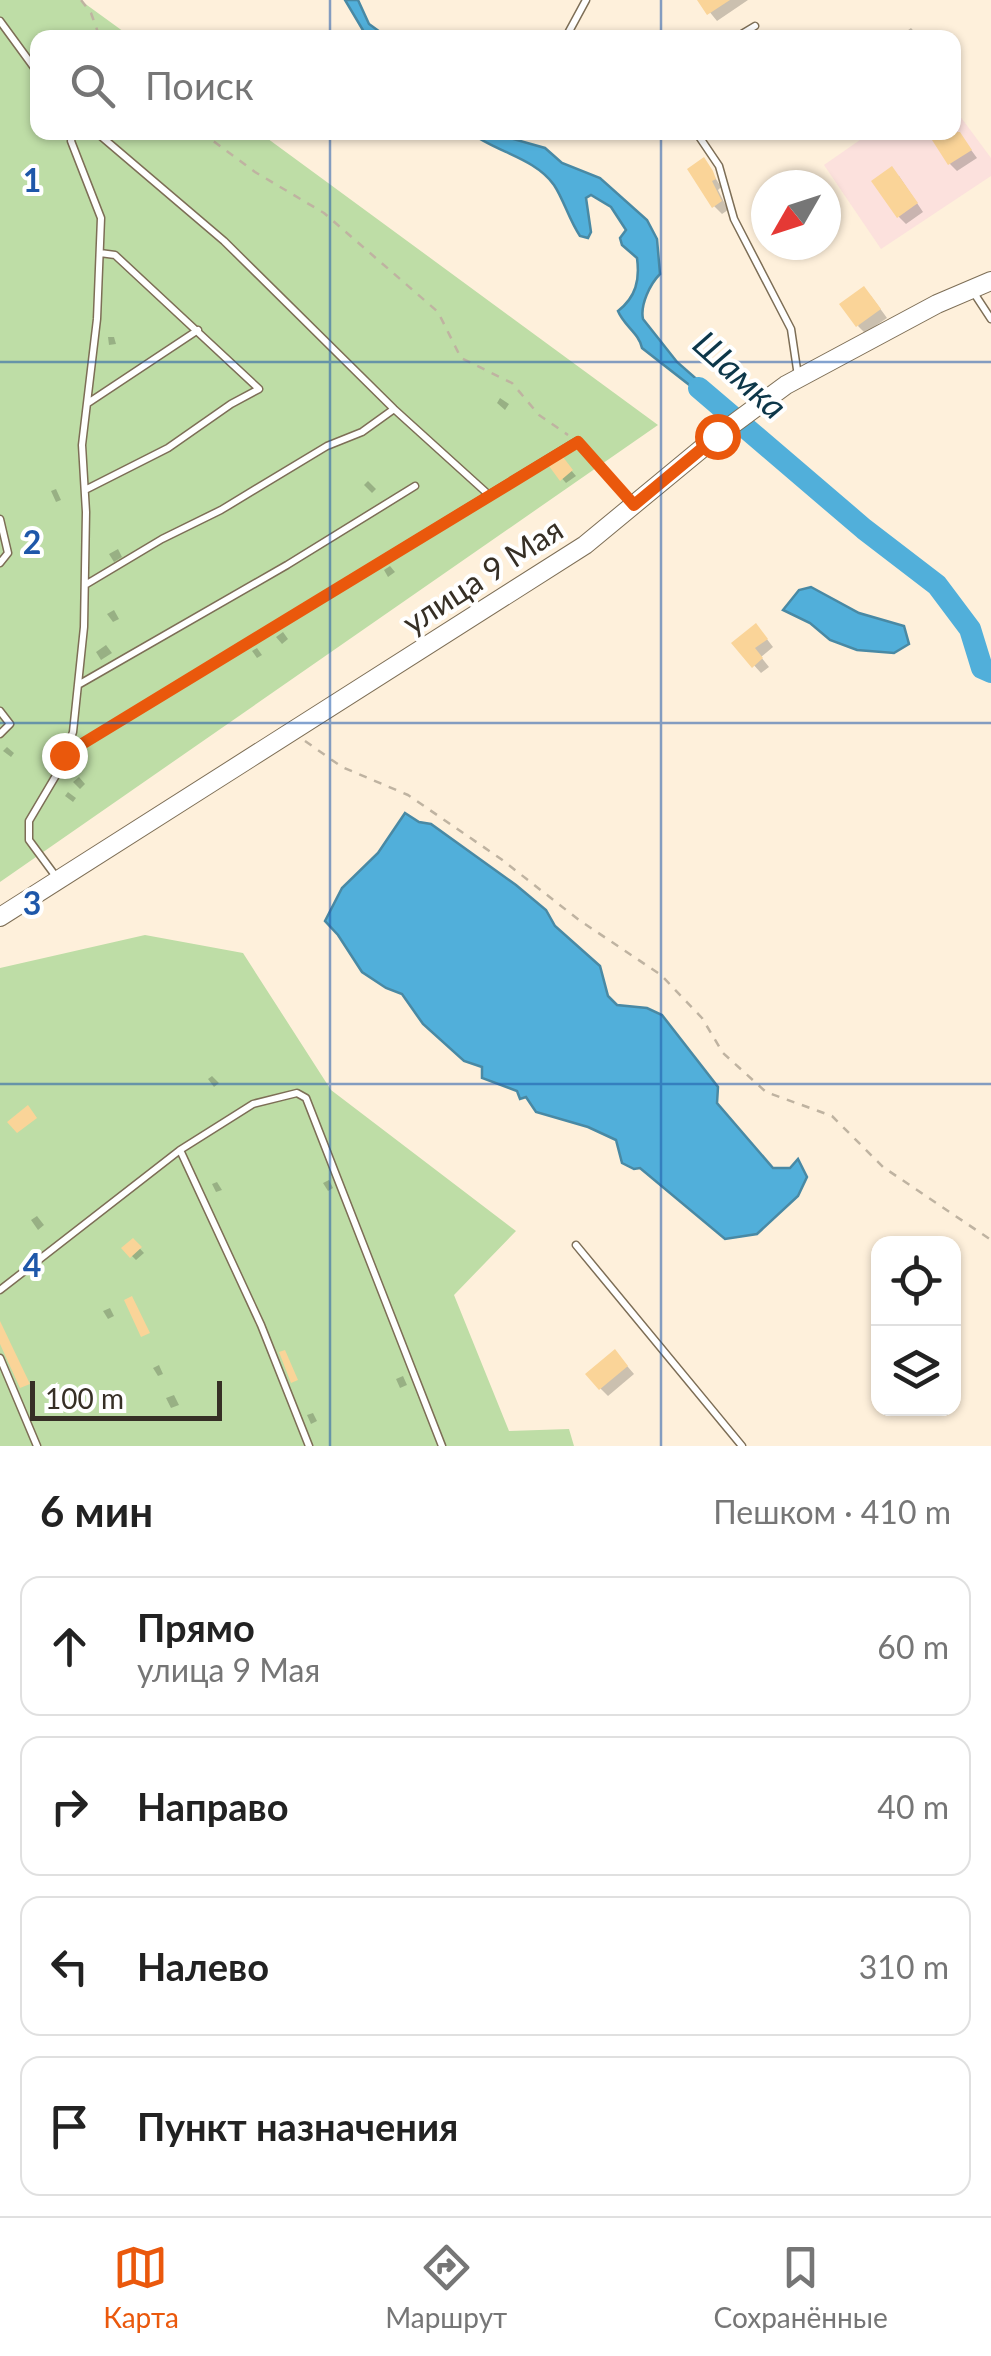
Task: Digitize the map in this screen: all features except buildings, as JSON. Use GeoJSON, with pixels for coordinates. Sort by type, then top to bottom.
{"type":"FeatureCollection","features":[{"type":"Feature","properties":{"kind":"main road","name":"улица 9 Мая"},"geometry":{"type":"LineString","coordinates":[[0,918],[584,545],[717,436],[799,378],[886,330],[991,280]]}},
{"type":"Feature","properties":{"kind":"lane"},"geometry":{"type":"LineString","coordinates":[[570,30],[586,0]]}},
{"type":"Feature","properties":{"kind":"lane"},"geometry":{"type":"LineString","coordinates":[[0,21],[30,63]]}},
{"type":"Feature","properties":{"kind":"lane"},"geometry":{"type":"LineString","coordinates":[[748,30],[755,26]]}},
{"type":"Feature","properties":{"kind":"lane"},"geometry":{"type":"LineString","coordinates":[[58,880],[29,840],[29,822],[73,732],[84,627],[82,445],[97,319],[101,218],[71,140]]}},
{"type":"Feature","properties":{"kind":"lane"},"geometry":{"type":"LineString","coordinates":[[105,140],[224,242],[394,409],[489,495]]}},
{"type":"Feature","properties":{"kind":"lane"},"geometry":{"type":"LineString","coordinates":[[701,140],[719,166],[734,220],[791,329],[799,378]]}},
{"type":"Feature","properties":{"kind":"lane"},"geometry":{"type":"LineString","coordinates":[[85,490],[168,448],[259,389],[116,255],[100,253]]}},
{"type":"Feature","properties":{"kind":"lane"},"geometry":{"type":"LineString","coordinates":[[972,289],[991,319]]}},
{"type":"Feature","properties":{"kind":"lane"},"geometry":{"type":"LineString","coordinates":[[87,404],[198,330]]}},
{"type":"Feature","properties":{"kind":"lane"},"geometry":{"type":"LineString","coordinates":[[85,585],[327,446],[362,432],[394,409]]}},
{"type":"Feature","properties":{"kind":"lane"},"geometry":{"type":"LineString","coordinates":[[64,755],[578,442]]}},
{"type":"Feature","properties":{"kind":"lane"},"geometry":{"type":"LineString","coordinates":[[77,686],[415,486]]}},
{"type":"Feature","properties":{"kind":"lane"},"geometry":{"type":"LineString","coordinates":[[0,519],[8,553],[0,563]]}},
{"type":"Feature","properties":{"kind":"lane"},"geometry":{"type":"LineString","coordinates":[[0,710],[10,724],[0,734]]}},
{"type":"Feature","properties":{"kind":"lane"},"geometry":{"type":"LineString","coordinates":[[0,1290],[180,1150],[252,1104],[298,1093],[306,1098],[442,1446]]}},
{"type":"Feature","properties":{"kind":"lane"},"geometry":{"type":"LineString","coordinates":[[180,1150],[261,1326],[309,1446]]}},
{"type":"Feature","properties":{"kind":"lane"},"geometry":{"type":"LineString","coordinates":[[576,1245],[742,1446]]}},
{"type":"Feature","properties":{"kind":"lane"},"geometry":{"type":"LineString","coordinates":[[0,1358],[38,1446]]}},
{"type":"Feature","properties":{"kind":"path"},"geometry":{"type":"LineString","coordinates":[[81,0],[97,30]]}},
{"type":"Feature","properties":{"kind":"path"},"geometry":{"type":"LineString","coordinates":[[212,140],[255,172],[324,213],[438,312],[461,358],[512,383],[539,415],[578,442],[634,505]]}},
{"type":"Feature","properties":{"kind":"path"},"geometry":{"type":"LineString","coordinates":[[293,733],[342,767],[408,794],[661,975],[702,1018],[722,1053],[766,1092],[832,1116],[883,1166],[991,1240]]}},
{"type":"Feature","properties":{"kind":"shaded area"},"geometry":{"type":"Polygon","coordinates":[[[961,117],[991,158],[991,176],[881,249],[841,190],[841,170],[827,170],[824,165],[860,140],[961,140],[961,117]]]}},
{"type":"Feature","properties":{"kind":"green space"},"geometry":{"type":"Polygon","coordinates":[[[0,0],[80,0],[121,30],[30,30],[30,140],[270,140],[658,425],[0,882],[0,0]]]}},
{"type":"Feature","properties":{"kind":"green space"},"geometry":{"type":"Polygon","coordinates":[[[145,935],[243,953],[331,1090],[516,1231],[454,1295],[509,1431],[569,1429],[574,1446],[0,1446],[0,968],[145,935]]]}},
{"type":"Feature","properties":{"kind":"water"},"geometry":{"type":"Polygon","coordinates":[[[345,0],[358,0],[369,24],[377,30],[363,30],[345,0]]]}},
{"type":"Feature","properties":{"kind":"water"},"geometry":{"type":"Polygon","coordinates":[[[483,140],[517,140],[545,148],[562,163],[600,178],[647,220],[657,239],[660,274],[647,295],[643,319],[677,362],[725,404],[716,410],[642,348],[618,311],[635,288],[638,266],[637,258],[622,245],[620,238],[626,230],[611,207],[591,195],[586,198],[591,232],[588,238],[580,236],[558,191],[546,176],[483,140]]]}},
{"type":"Feature","properties":{"kind":"water"},"geometry":{"type":"Polygon","coordinates":[[[811,587],[859,613],[904,626],[909,644],[894,653],[857,650],[830,640],[810,623],[783,610],[799,590],[811,587]]]}},
{"type":"Feature","properties":{"kind":"water"},"geometry":{"type":"Polygon","coordinates":[[[405,813],[431,824],[546,910],[555,926],[600,966],[608,996],[617,1005],[647,1008],[662,1015],[718,1087],[717,1103],[773,1168],[790,1168],[798,1159],[807,1177],[798,1196],[757,1234],[725,1239],[640,1168],[622,1163],[616,1140],[588,1127],[536,1112],[526,1097],[520,1099],[517,1091],[482,1078],[482,1067],[464,1061],[423,1024],[402,994],[362,972],[325,921],[342,888],[378,853],[405,813]]]}},
{"type":"Feature","properties":{"kind":"waterway","name":"Шамка"},"geometry":{"type":"LineString","coordinates":[[699,388],[864,529],[937,585],[970,629],[982,668],[991,672]]}},
{"type":"Feature","properties":{"kind":"route"},"geometry":{"type":"LineString","coordinates":[[64,755],[578,442],[634,505],[717,436]]}}]}
